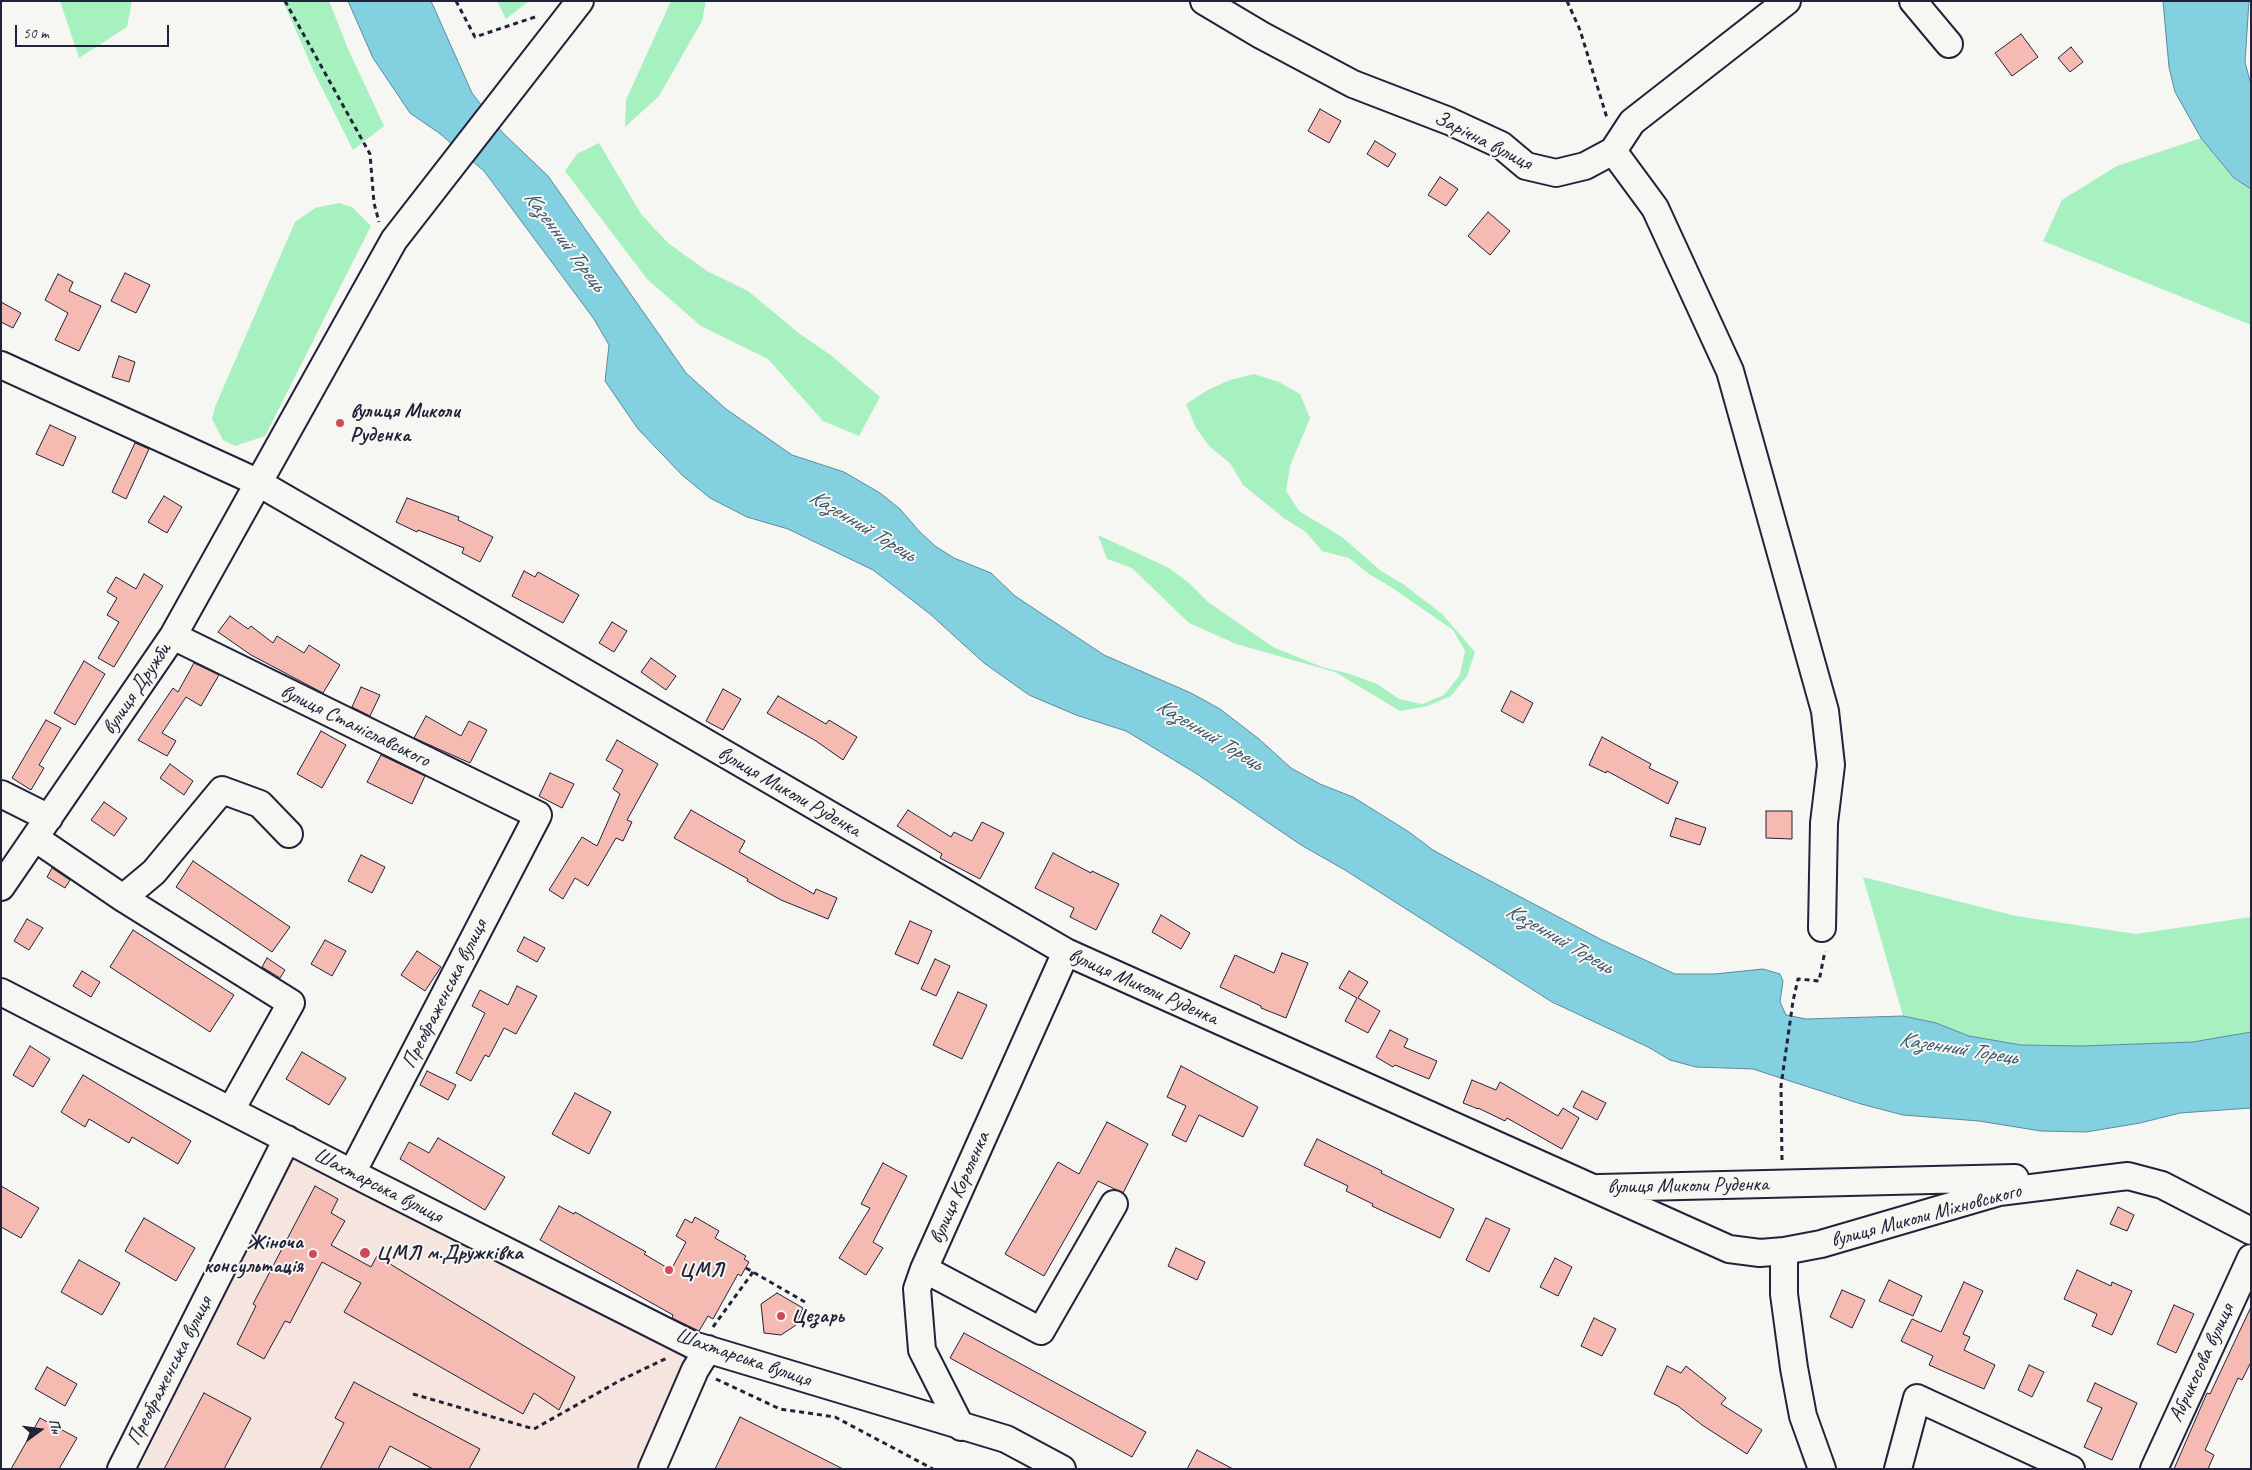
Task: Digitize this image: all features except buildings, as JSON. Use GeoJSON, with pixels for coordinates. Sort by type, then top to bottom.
{"type":"FeatureCollection","features":[{"type":"Feature","properties":{"kind":"street","name":"Зарічна вулиця"},"geometry":{"type":"LineString","coordinates":[[1204,1],[1261,35],[1353,84],[1449,121],[1501,145],[1526,166],[1556,173],[1585,166],[1614,151]]}},
{"type":"Feature","properties":{"kind":"street"},"geometry":{"type":"LineString","coordinates":[[1787,1],[1632,122],[1614,151],[1655,208],[1730,371],[1825,711],[1831,765],[1824,823],[1822,928]]}},
{"type":"Feature","properties":{"kind":"street"},"geometry":{"type":"LineString","coordinates":[[1913,1],[1949,44]]}},
{"type":"Feature","properties":{"kind":"street","name":"вулиця Дружби"},"geometry":{"type":"LineString","coordinates":[[1,886],[173,636],[257,482],[391,246],[578,4]]}},
{"type":"Feature","properties":{"kind":"street","name":"вулиця Миколи Руденка"},"geometry":{"type":"LineString","coordinates":[[1,365],[257,482],[1066,952],[1729,1249],[1760,1253],[1784,1251]]}},
{"type":"Feature","properties":{"kind":"street","name":"вулиця Станіславського"},"geometry":{"type":"LineString","coordinates":[[173,636],[538,815]]}},
{"type":"Feature","properties":{"kind":"street"},"geometry":{"type":"LineString","coordinates":[[124,898],[154,872],[222,790],[260,804],[289,834]]}},
{"type":"Feature","properties":{"kind":"street"},"geometry":{"type":"LineString","coordinates":[[1,794],[124,898],[291,1003],[231,1110]]}},
{"type":"Feature","properties":{"kind":"street","name":"Преображенська вулиця"},"geometry":{"type":"LineString","coordinates":[[352,1173],[538,815]]}},
{"type":"Feature","properties":{"kind":"street","name":"вулиця Короленка"},"geometry":{"type":"LineString","coordinates":[[961,1427],[922,1350],[917,1289],[924,1269],[1066,952]]}},
{"type":"Feature","properties":{"kind":"street","name":"Шахтарська вулиця"},"geometry":{"type":"LineString","coordinates":[[1,992],[287,1139],[699,1355],[1006,1439],[1062,1469]]}},
{"type":"Feature","properties":{"kind":"street","name":"Преображенська вулиця"},"geometry":{"type":"LineString","coordinates":[[121,1469],[287,1139]]}},
{"type":"Feature","properties":{"kind":"street","name":"вулиця Миколи Міхновського"},"geometry":{"type":"LineString","coordinates":[[1784,1251],[1821,1244],[1999,1192],[2128,1176]]}},
{"type":"Feature","properties":{"kind":"street","name":"вулиця Миколи Міхновського"},"geometry":{"type":"LineString","coordinates":[[1784,1184],[2128,1176],[2162,1185],[2251,1231]]}},
{"type":"Feature","properties":{"kind":"street","name":"вулиця Миколи Руденка"},"geometry":{"type":"LineString","coordinates":[[1592,1188],[1784,1184]]}},
{"type":"Feature","properties":{"kind":"street"},"geometry":{"type":"LineString","coordinates":[[924,1269],[1041,1332],[1114,1204]]}},
{"type":"Feature","properties":{"kind":"street"},"geometry":{"type":"LineString","coordinates":[[1784,1251],[1784,1294],[1794,1368],[1803,1416],[1822,1469]]}},
{"type":"Feature","properties":{"kind":"street","name":"Абрикосова вулиця"},"geometry":{"type":"LineString","coordinates":[[2154,1469],[2251,1258]]}},
{"type":"Feature","properties":{"kind":"street"},"geometry":{"type":"LineString","coordinates":[[652,1469],[699,1355]]}},
{"type":"Feature","properties":{"kind":"street"},"geometry":{"type":"LineString","coordinates":[[1898,1469],[1917,1398],[2071,1469]]}},
{"type":"Feature","properties":{"kind":"path"},"geometry":{"type":"LineString","coordinates":[[285,1],[370,154],[374,203],[391,246]]}},
{"type":"Feature","properties":{"kind":"path"},"geometry":{"type":"LineString","coordinates":[[456,1],[475,37],[578,4]]}},
{"type":"Feature","properties":{"kind":"path"},"geometry":{"type":"LineString","coordinates":[[1567,1],[1582,39],[1607,118],[1614,151]]}},
{"type":"Feature","properties":{"kind":"path"},"geometry":{"type":"LineString","coordinates":[[1784,1184],[1781,1086],[1792,1011],[1798,979],[1819,981],[1826,941],[1822,928]]}},
{"type":"Feature","properties":{"kind":"path"},"geometry":{"type":"LineString","coordinates":[[746,1268],[805,1302]]}},
{"type":"Feature","properties":{"kind":"path"},"geometry":{"type":"LineString","coordinates":[[699,1355],[706,1336],[753,1272]]}},
{"type":"Feature","properties":{"kind":"path"},"geometry":{"type":"LineString","coordinates":[[413,1394],[534,1429],[619,1381],[699,1355]]}},
{"type":"Feature","properties":{"kind":"path"},"geometry":{"type":"LineString","coordinates":[[699,1355],[780,1408],[835,1417],[933,1469]]}},
{"type":"Feature","properties":{"kind":"shaded area","name":"ЦМЛ м.Дружківка"},"geometry":{"type":"Polygon","coordinates":[[[292,1155],[693,1358],[641,1469],[135,1469],[292,1155]]]}},
{"type":"Feature","properties":{"kind":"green space"},"geometry":{"type":"Polygon","coordinates":[[[60,1],[132,1],[127,27],[79,58],[60,1]]]}},
{"type":"Feature","properties":{"kind":"green space"},"geometry":{"type":"Polygon","coordinates":[[[283,1],[329,1],[349,51],[384,126],[353,150],[314,72],[283,1]]]}},
{"type":"Feature","properties":{"kind":"green space"},"geometry":{"type":"Polygon","coordinates":[[[497,1],[529,1],[506,19],[497,1]]]}},
{"type":"Feature","properties":{"kind":"green space"},"geometry":{"type":"Polygon","coordinates":[[[671,1],[706,1],[702,21],[659,96],[625,127],[626,100],[671,1]]]}},
{"type":"Feature","properties":{"kind":"green space"},"geometry":{"type":"Polygon","coordinates":[[[2201,138],[2234,178],[2251,189],[2251,325],[2043,241],[2062,200],[2117,166],[2201,138]]]}},
{"type":"Feature","properties":{"kind":"green space"},"geometry":{"type":"Polygon","coordinates":[[[599,143],[641,214],[668,243],[707,271],[748,291],[800,334],[832,356],[880,397],[859,436],[823,421],[768,359],[701,326],[647,279],[565,171],[577,154],[599,143]]]}},
{"type":"Feature","properties":{"kind":"green space"},"geometry":{"type":"Polygon","coordinates":[[[339,203],[352,207],[371,226],[265,436],[235,446],[223,440],[212,419],[215,407],[295,222],[315,208],[339,203]]]}},
{"type":"Feature","properties":{"kind":"green space"},"geometry":{"type":"Polygon","coordinates":[[[1254,374],[1279,382],[1300,394],[1310,418],[1290,466],[1286,491],[1299,511],[1342,537],[1381,571],[1403,584],[1442,614],[1475,652],[1467,676],[1451,696],[1428,706],[1400,711],[1335,672],[1236,644],[1189,623],[1132,568],[1107,559],[1098,535],[1169,568],[1189,583],[1208,602],[1273,647],[1322,667],[1347,673],[1377,684],[1399,699],[1422,704],[1444,695],[1460,675],[1465,651],[1453,630],[1369,574],[1349,558],[1322,551],[1306,532],[1285,519],[1243,485],[1230,463],[1210,447],[1196,428],[1186,404],[1208,390],[1230,380],[1254,374]]]}},
{"type":"Feature","properties":{"kind":"green space"},"geometry":{"type":"Polygon","coordinates":[[[1863,877],[2016,916],[2136,934],[2251,917],[2251,1032],[2193,1042],[2081,1046],[2021,1045],[1969,1036],[1936,1023],[1903,1016],[1863,877]]]}},
{"type":"Feature","properties":{"kind":"water","name":"Казенний Торець"},"geometry":{"type":"Polygon","coordinates":[[[348,1],[431,1],[472,93],[502,132],[548,176],[686,373],[726,409],[792,455],[844,472],[880,493],[900,509],[935,546],[954,558],[991,573],[1015,596],[1104,655],[1191,693],[1220,709],[1259,739],[1291,768],[1320,784],[1353,797],[1409,832],[1433,850],[1462,866],[1602,940],[1675,974],[1715,974],[1763,969],[1780,974],[1783,981],[1780,1002],[1786,1015],[1806,1019],[1903,1016],[1936,1023],[1969,1036],[2021,1045],[2081,1046],[2193,1042],[2251,1032],[2251,1108],[2180,1113],[2140,1123],[2086,1132],[2041,1131],[1979,1121],[1903,1115],[1861,1104],[1753,1069],[1696,1067],[1670,1060],[1648,1047],[1552,1002],[1345,870],[1301,845],[1197,774],[1126,731],[1076,715],[1029,695],[984,663],[930,614],[873,570],[788,529],[747,517],[710,498],[682,475],[638,429],[605,381],[609,345],[594,319],[484,171],[439,133],[410,113],[373,58],[348,1]]]}},
{"type":"Feature","properties":{"kind":"water"},"geometry":{"type":"Polygon","coordinates":[[[2163,1],[2249,1],[2245,62],[2251,85],[2251,189],[2234,178],[2201,138],[2175,92],[2169,67],[2163,1]]]}},
{"type":"Feature","properties":{"kind":"place","name":"вулиця Миколи Руденка"},"geometry":{"type":"Point","coordinates":[340,423]}},
{"type":"Feature","properties":{"kind":"place","name":"ЦМЛ м.Дружківка"},"geometry":{"type":"Point","coordinates":[365,1253]}},
{"type":"Feature","properties":{"kind":"place","name":"Жіноча консультація"},"geometry":{"type":"Point","coordinates":[313,1254]}},
{"type":"Feature","properties":{"kind":"place","name":"ЦМЛ"},"geometry":{"type":"Point","coordinates":[669,1270]}},
{"type":"Feature","properties":{"kind":"place","name":"Цезарь"},"geometry":{"type":"Point","coordinates":[781,1316]}}]}
